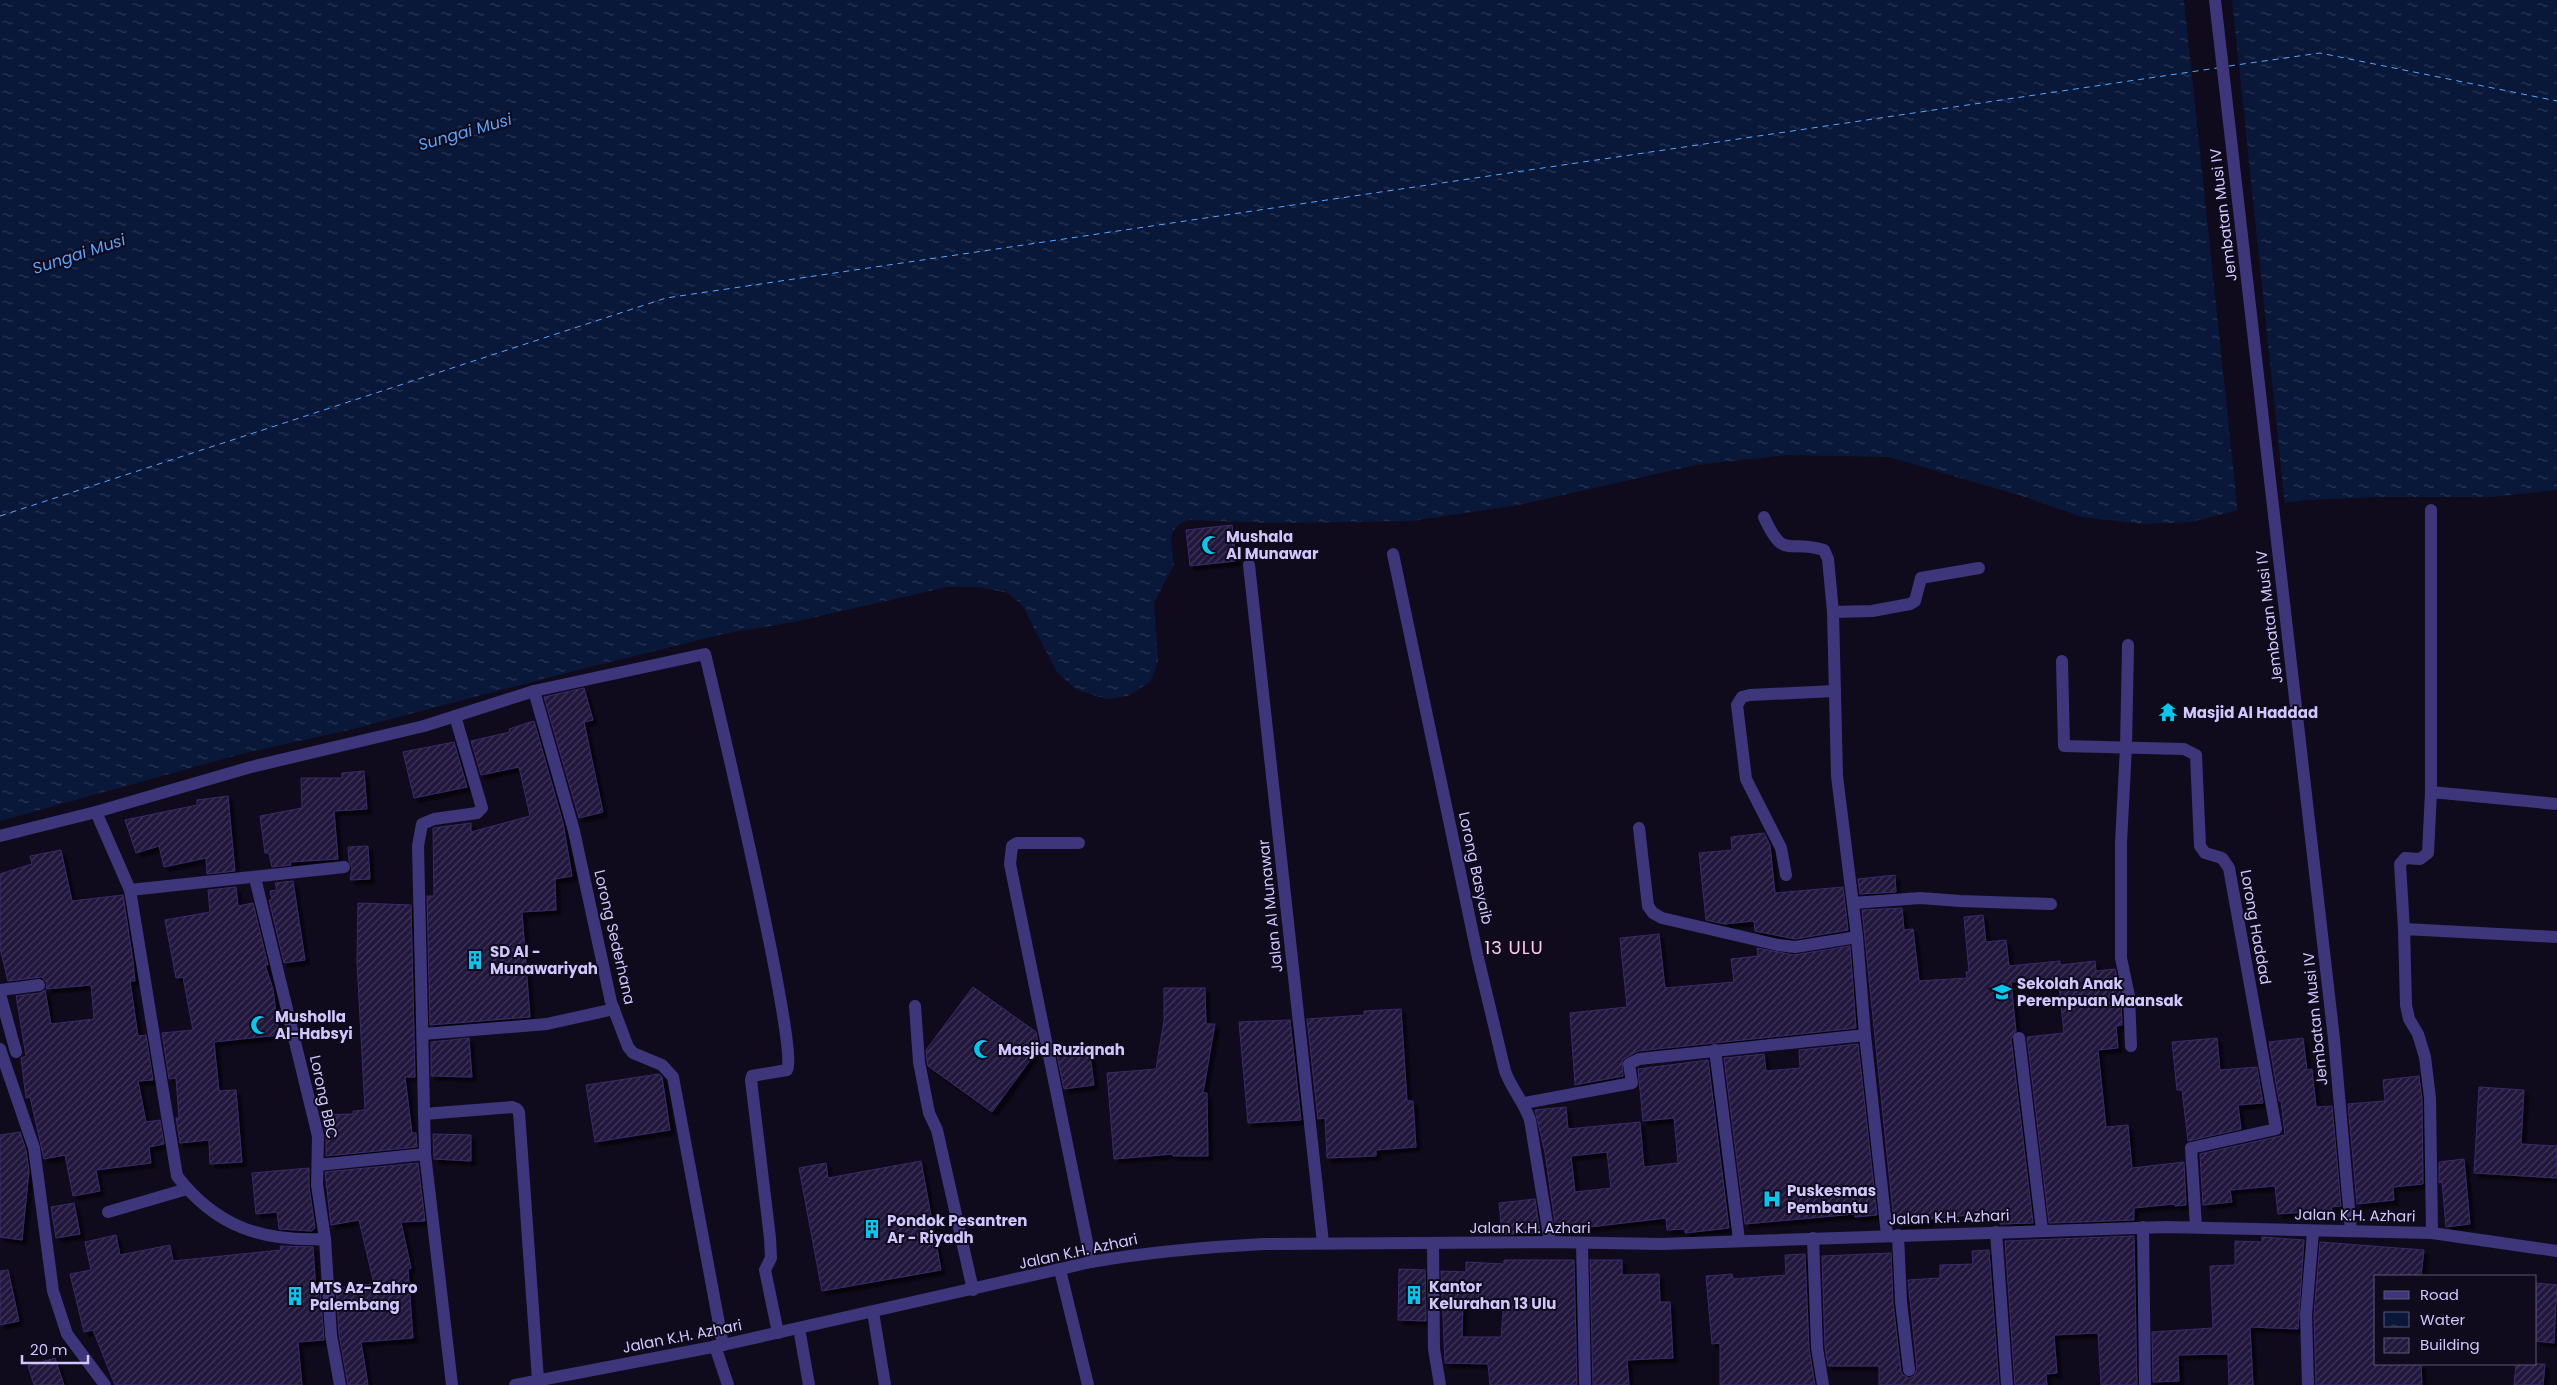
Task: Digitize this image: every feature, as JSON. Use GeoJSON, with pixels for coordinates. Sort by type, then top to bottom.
{"type":"FeatureCollection","features":[{"type":"Feature","properties":{"kind":"street","name":"Jembatan Musi IV"},"geometry":{"type":"LineString","coordinates":[[2215,0],[2334,1039],[2351,1231]]}},
{"type":"Feature","properties":{"kind":"street"},"geometry":{"type":"LineString","coordinates":[[2431,510],[2431,792],[2428,853],[2420,859],[2405,858],[2400,864],[2406,1005],[2409,1020],[2418,1034],[2425,1057],[2430,1098],[2432,1233]]}},
{"type":"Feature","properties":{"kind":"street"},"geometry":{"type":"LineString","coordinates":[[1764,517],[1774,538],[1781,545],[1824,550],[1828,559],[1833,612],[1838,776],[1857,937],[1865,1035],[1910,1370]]}},
{"type":"Feature","properties":{"kind":"street","name":"Lorong Basyaib"},"geometry":{"type":"LineString","coordinates":[[1393,554],[1478,958],[1505,1071],[1511,1088],[1524,1103],[1530,1120],[1550,1242]]}},
{"type":"Feature","properties":{"kind":"street","name":"Jalan Al Munawar"},"geometry":{"type":"LineString","coordinates":[[1249,565],[1323,1243]]}},
{"type":"Feature","properties":{"kind":"street"},"geometry":{"type":"LineString","coordinates":[[1833,612],[1872,611],[1910,604],[1915,600],[1921,578],[1979,568]]}},
{"type":"Feature","properties":{"kind":"street"},"geometry":{"type":"LineString","coordinates":[[2128,645],[2126,747],[2121,844],[2121,958],[2129,996],[2131,1046]]}},
{"type":"Feature","properties":{"kind":"street"},"geometry":{"type":"LineString","coordinates":[[0,836],[96,812],[252,767],[455,716],[534,691],[705,654],[750,848],[790,1060],[787,1070],[752,1076],[751,1080],[771,1244],[771,1258],[765,1270],[778,1333]]}},
{"type":"Feature","properties":{"kind":"street","name":"Lorong Haddad"},"geometry":{"type":"LineString","coordinates":[[2062,661],[2064,746],[2184,749],[2196,755],[2200,846],[2205,853],[2222,858],[2229,868],[2276,1129],[2191,1148],[2196,1227]]}},
{"type":"Feature","properties":{"kind":"street","name":"Lorong Sederhana"},"geometry":{"type":"LineString","coordinates":[[534,691],[574,831],[614,1009],[628,1047],[633,1054],[662,1065],[673,1077],[719,1345],[728,1385]]}},
{"type":"Feature","properties":{"kind":"street"},"geometry":{"type":"LineString","coordinates":[[1786,875],[1781,848],[1746,779],[1738,701],[1750,695],[1835,691]]}},
{"type":"Feature","properties":{"kind":"street"},"geometry":{"type":"LineString","coordinates":[[452,1385],[425,1154],[418,846],[420,827],[427,821],[477,813],[482,808],[455,716]]}},
{"type":"Feature","properties":{"kind":"street"},"geometry":{"type":"LineString","coordinates":[[2431,792],[2557,804]]}},
{"type":"Feature","properties":{"kind":"street"},"geometry":{"type":"LineString","coordinates":[[96,812],[130,890],[177,1176],[186,1189],[218,1216],[252,1233],[298,1240],[325,1238]]}},
{"type":"Feature","properties":{"kind":"street"},"geometry":{"type":"LineString","coordinates":[[1639,828],[1648,906],[1653,913],[1662,918],[1778,946],[1795,947],[1857,937]]}},
{"type":"Feature","properties":{"kind":"street"},"geometry":{"type":"LineString","coordinates":[[1080,843],[1017,843],[1012,846],[1010,864],[1091,1262]]}},
{"type":"Feature","properties":{"kind":"street"},"geometry":{"type":"LineString","coordinates":[[130,890],[344,867]]}},
{"type":"Feature","properties":{"kind":"street","name":"Lorong BBC"},"geometry":{"type":"LineString","coordinates":[[255,878],[318,1136],[317,1185],[325,1238],[331,1335],[340,1385]]}},
{"type":"Feature","properties":{"kind":"street"},"geometry":{"type":"LineString","coordinates":[[1853,903],[1920,898],[1960,902],[2051,904]]}},
{"type":"Feature","properties":{"kind":"street"},"geometry":{"type":"LineString","coordinates":[[2404,929],[2557,937]]}},
{"type":"Feature","properties":{"kind":"street"},"geometry":{"type":"LineString","coordinates":[[16,1052],[0,992],[39,985]]}},
{"type":"Feature","properties":{"kind":"street"},"geometry":{"type":"LineString","coordinates":[[915,1006],[919,1062],[929,1113],[937,1130],[973,1290]]}},
{"type":"Feature","properties":{"kind":"street"},"geometry":{"type":"LineString","coordinates":[[423,1034],[547,1024],[614,1009]]}},
{"type":"Feature","properties":{"kind":"street"},"geometry":{"type":"LineString","coordinates":[[1524,1103],[1632,1083],[1628,1064],[1639,1059],[1865,1035]]}},
{"type":"Feature","properties":{"kind":"street"},"geometry":{"type":"LineString","coordinates":[[2019,1038],[2042,1230]]}},
{"type":"Feature","properties":{"kind":"street"},"geometry":{"type":"LineString","coordinates":[[0,1049],[34,1148],[42,1228],[53,1291],[67,1334],[105,1385]]}},
{"type":"Feature","properties":{"kind":"street"},"geometry":{"type":"LineString","coordinates":[[1715,1050],[1739,1240]]}},
{"type":"Feature","properties":{"kind":"street"},"geometry":{"type":"LineString","coordinates":[[424,1114],[512,1108],[517,1108],[519,1112],[538,1380]]}},
{"type":"Feature","properties":{"kind":"street"},"geometry":{"type":"LineString","coordinates":[[318,1165],[425,1154]]}},
{"type":"Feature","properties":{"kind":"street"},"geometry":{"type":"LineString","coordinates":[[108,1212],[186,1189]]}},
{"type":"Feature","properties":{"kind":"street"},"geometry":{"type":"LineString","coordinates":[[2144,1227],[2145,1385]]}},
{"type":"Feature","properties":{"kind":"street","name":"Jalan K.H. Azhari"},"geometry":{"type":"LineString","coordinates":[[516,1385],[538,1380],[572,1380],[719,1345],[973,1290],[1091,1262],[1135,1254],[1221,1246],[1323,1243],[1550,1242],[1660,1244],[2042,1230],[2196,1227],[2432,1233],[2557,1251]]}},
{"type":"Feature","properties":{"kind":"street"},"geometry":{"type":"LineString","coordinates":[[2308,1385],[2306,1314],[2313,1231]]}},
{"type":"Feature","properties":{"kind":"street"},"geometry":{"type":"LineString","coordinates":[[1996,1232],[2007,1385]]}},
{"type":"Feature","properties":{"kind":"street"},"geometry":{"type":"LineString","coordinates":[[1813,1238],[1817,1348],[1823,1385]]}},
{"type":"Feature","properties":{"kind":"street"},"geometry":{"type":"LineString","coordinates":[[1433,1243],[1434,1349],[1440,1385]]}},
{"type":"Feature","properties":{"kind":"street"},"geometry":{"type":"LineString","coordinates":[[1582,1243],[1585,1385]]}},
{"type":"Feature","properties":{"kind":"street"},"geometry":{"type":"LineString","coordinates":[[1060,1270],[1088,1385]]}},
{"type":"Feature","properties":{"kind":"street"},"geometry":{"type":"LineString","coordinates":[[873,1312],[885,1385]]}},
{"type":"Feature","properties":{"kind":"street"},"geometry":{"type":"LineString","coordinates":[[799,1328],[809,1385]]}},
{"type":"Feature","properties":{"kind":"water","name":"Sungai Musi"},"geometry":{"type":"Polygon","coordinates":[[[0,0],[2557,0],[2557,490],[2493,497],[2376,497],[2307,500],[2247,508],[2191,522],[2142,524],[2082,517],[2028,498],[1889,457],[1788,455],[1696,465],[1518,505],[1412,521],[1273,523],[1189,520],[1179,524],[1173,531],[1171,540],[1174,565],[1154,603],[1158,662],[1150,682],[1128,696],[1107,699],[1077,690],[1057,672],[1022,605],[1008,593],[980,587],[947,587],[794,622],[723,634],[353,729],[245,753],[0,821],[0,0]]]}},
{"type":"Feature","properties":{"kind":"pier"},"geometry":{"type":"Polygon","coordinates":[[[2184,0],[2232,0],[2285,506],[2238,513],[2184,0]]]}},
{"type":"Feature","properties":{"kind":"building","name":"Mushala Al Munawar"},"geometry":{"type":"Polygon","coordinates":[[[1232,525],[1236,561],[1190,566],[1186,530],[1232,525]]]}},
{"type":"Feature","properties":{"kind":"building"},"geometry":{"type":"Polygon","coordinates":[[[584,688],[593,720],[584,722],[603,812],[579,818],[544,697],[584,688]]]}},
{"type":"Feature","properties":{"kind":"building"},"geometry":{"type":"Polygon","coordinates":[[[534,721],[563,823],[572,876],[555,879],[556,910],[522,912],[530,1017],[430,1025],[427,896],[434,896],[433,828],[471,823],[471,832],[530,816],[519,767],[481,775],[471,741],[510,732],[509,729],[534,721]]]}},
{"type":"Feature","properties":{"kind":"building"},"geometry":{"type":"Polygon","coordinates":[[[454,742],[467,787],[414,798],[403,752],[454,742]]]}},
{"type":"Feature","properties":{"kind":"building"},"geometry":{"type":"Polygon","coordinates":[[[364,771],[367,809],[334,811],[338,859],[290,862],[291,865],[272,867],[269,853],[265,853],[260,816],[302,808],[301,778],[342,778],[342,773],[364,771]]]}},
{"type":"Feature","properties":{"kind":"building"},"geometry":{"type":"Polygon","coordinates":[[[228,796],[235,871],[207,874],[206,858],[164,867],[159,846],[136,853],[125,820],[197,805],[197,800],[228,796]]]}},
{"type":"Feature","properties":{"kind":"building"},"geometry":{"type":"Polygon","coordinates":[[[1764,833],[1770,845],[1775,893],[1843,887],[1848,930],[1795,939],[1755,931],[1754,921],[1724,924],[1706,920],[1699,853],[1732,850],[1731,837],[1764,833]]]}},
{"type":"Feature","properties":{"kind":"building"},"geometry":{"type":"Polygon","coordinates":[[[368,846],[370,879],[350,880],[352,867],[349,861],[348,847],[368,846]]]}},
{"type":"Feature","properties":{"kind":"building"},"geometry":{"type":"Polygon","coordinates":[[[61,850],[72,901],[123,895],[133,961],[135,981],[130,981],[138,1036],[146,1035],[153,1080],[138,1081],[146,1122],[160,1120],[164,1144],[149,1147],[151,1163],[96,1170],[100,1191],[73,1196],[65,1155],[44,1159],[30,1097],[26,1098],[21,1058],[26,1056],[16,996],[40,993],[45,990],[51,1024],[94,1019],[91,985],[46,989],[47,983],[42,977],[8,981],[0,948],[0,874],[32,864],[30,856],[61,850]]]}},
{"type":"Feature","properties":{"kind":"building"},"geometry":{"type":"Polygon","coordinates":[[[1895,875],[1896,892],[1860,894],[1858,879],[1895,875]]]}},
{"type":"Feature","properties":{"kind":"building"},"geometry":{"type":"Polygon","coordinates":[[[293,881],[305,960],[284,963],[269,900],[272,900],[270,891],[277,890],[275,883],[293,881]]]}},
{"type":"Feature","properties":{"kind":"building"},"geometry":{"type":"Polygon","coordinates":[[[236,887],[238,906],[253,903],[268,965],[265,965],[273,989],[279,1035],[214,1042],[219,1091],[236,1090],[242,1162],[210,1164],[209,1140],[180,1143],[176,1118],[179,1118],[176,1078],[169,1079],[162,1033],[193,1030],[183,977],[176,978],[165,920],[210,912],[208,890],[236,887]]]}},
{"type":"Feature","properties":{"kind":"building"},"geometry":{"type":"Polygon","coordinates":[[[358,903],[411,905],[415,1077],[405,1077],[412,1133],[416,1133],[417,1147],[326,1156],[326,1136],[322,1115],[353,1114],[353,1111],[365,1110],[357,962],[358,903]]]}},
{"type":"Feature","properties":{"kind":"building"},"geometry":{"type":"Polygon","coordinates":[[[1902,908],[1904,930],[1913,929],[1919,981],[1967,978],[1966,972],[1969,972],[1964,917],[1983,915],[1986,942],[2006,940],[2009,966],[2060,961],[2060,965],[2095,961],[2096,971],[2115,969],[2121,997],[2122,1025],[2116,1026],[2118,1048],[2098,1050],[2106,1127],[2128,1125],[2132,1168],[2184,1162],[2186,1205],[2175,1206],[2174,1204],[2134,1208],[2134,1220],[2049,1223],[2027,1037],[2064,1033],[2058,978],[2011,982],[2016,1031],[2011,1039],[2033,1223],[2000,1224],[1999,1212],[1928,1219],[1928,1222],[1898,1225],[1896,1213],[1893,1213],[1862,910],[1902,908]]]}},
{"type":"Feature","properties":{"kind":"building"},"geometry":{"type":"Polygon","coordinates":[[[1659,934],[1665,988],[1734,982],[1731,959],[1758,956],[1757,948],[1794,955],[1850,946],[1856,1028],[1638,1051],[1622,1060],[1623,1076],[1575,1085],[1570,1013],[1627,1007],[1620,938],[1659,934]]]}},
{"type":"Feature","properties":{"kind":"building","name":"Masjid Ruziqnah"},"geometry":{"type":"Polygon","coordinates":[[[973,987],[1036,1032],[1039,1048],[992,1112],[928,1066],[927,1061],[926,1050],[973,987]]]}},
{"type":"Feature","properties":{"kind":"building"},"geometry":{"type":"Polygon","coordinates":[[[1164,988],[1205,988],[1206,1024],[1215,1024],[1203,1093],[1207,1093],[1208,1156],[1173,1156],[1173,1154],[1114,1159],[1107,1073],[1156,1069],[1164,1020],[1164,988]]]}},
{"type":"Feature","properties":{"kind":"building"},"geometry":{"type":"Polygon","coordinates":[[[1401,1009],[1407,1101],[1413,1101],[1416,1147],[1376,1150],[1376,1156],[1327,1158],[1325,1118],[1318,1119],[1307,1019],[1364,1015],[1364,1011],[1401,1009]]]}},
{"type":"Feature","properties":{"kind":"building"},"geometry":{"type":"Polygon","coordinates":[[[1290,1020],[1301,1120],[1248,1123],[1239,1022],[1290,1020]]]}},
{"type":"Feature","properties":{"kind":"building"},"geometry":{"type":"Polygon","coordinates":[[[469,1038],[472,1077],[431,1076],[431,1042],[469,1038]]]}},
{"type":"Feature","properties":{"kind":"building"},"geometry":{"type":"Polygon","coordinates":[[[2217,1038],[2220,1070],[2257,1067],[2263,1103],[2238,1105],[2241,1129],[2188,1141],[2182,1090],[2177,1090],[2172,1042],[2217,1038]]]}},
{"type":"Feature","properties":{"kind":"building"},"geometry":{"type":"Polygon","coordinates":[[[2303,1038],[2307,1070],[2312,1069],[2316,1107],[2332,1106],[2341,1206],[2331,1207],[2332,1210],[2278,1214],[2275,1186],[2230,1190],[2232,1202],[2203,1205],[2200,1154],[2285,1135],[2281,1101],[2279,1101],[2269,1042],[2303,1038]]]}},
{"type":"Feature","properties":{"kind":"building"},"geometry":{"type":"Polygon","coordinates":[[[1858,1044],[1877,1215],[1855,1217],[1855,1214],[1745,1224],[1724,1058],[1764,1054],[1766,1071],[1800,1068],[1799,1050],[1858,1044]]]}},
{"type":"Feature","properties":{"kind":"building"},"geometry":{"type":"Polygon","coordinates":[[[1089,1047],[1094,1085],[1064,1089],[1056,1051],[1089,1047]]]}},
{"type":"Feature","properties":{"kind":"building"},"geometry":{"type":"Polygon","coordinates":[[[1708,1060],[1729,1228],[1685,1233],[1685,1229],[1667,1230],[1666,1218],[1556,1231],[1545,1153],[1535,1110],[1566,1107],[1568,1129],[1640,1122],[1644,1167],[1678,1163],[1674,1118],[1643,1121],[1638,1069],[1708,1060]],[[1607,1152],[1571,1156],[1575,1192],[1611,1188],[1607,1152]]]}},
{"type":"Feature","properties":{"kind":"building"},"geometry":{"type":"Polygon","coordinates":[[[659,1074],[662,1077],[670,1130],[595,1142],[586,1085],[659,1074]]]}},
{"type":"Feature","properties":{"kind":"building"},"geometry":{"type":"Polygon","coordinates":[[[2419,1076],[2422,1099],[2423,1184],[2393,1187],[2394,1200],[2357,1204],[2348,1104],[2385,1101],[2383,1080],[2419,1076]]]}},
{"type":"Feature","properties":{"kind":"building"},"geometry":{"type":"Polygon","coordinates":[[[2479,1087],[2524,1090],[2521,1144],[2557,1146],[2557,1178],[2474,1173],[2479,1087]]]}},
{"type":"Feature","properties":{"kind":"building"},"geometry":{"type":"Polygon","coordinates":[[[20,1132],[26,1150],[29,1171],[22,1240],[0,1237],[0,1135],[20,1132]]]}},
{"type":"Feature","properties":{"kind":"building"},"geometry":{"type":"Polygon","coordinates":[[[433,1134],[471,1135],[471,1161],[434,1159],[433,1134]]]}},
{"type":"Feature","properties":{"kind":"building"},"geometry":{"type":"Polygon","coordinates":[[[2464,1159],[2470,1224],[2446,1227],[2442,1182],[2439,1183],[2439,1162],[2464,1159]]]}},
{"type":"Feature","properties":{"kind":"building","name":"Pondok Pesantren Ar - Riyadh"},"geometry":{"type":"Polygon","coordinates":[[[921,1161],[941,1270],[822,1291],[799,1168],[826,1163],[828,1178],[921,1161]]]}},
{"type":"Feature","properties":{"kind":"building"},"geometry":{"type":"Polygon","coordinates":[[[418,1163],[425,1221],[401,1222],[411,1268],[408,1269],[413,1338],[361,1342],[368,1385],[348,1385],[339,1334],[336,1288],[374,1284],[359,1220],[331,1225],[325,1172],[418,1163]]]}},
{"type":"Feature","properties":{"kind":"building"},"geometry":{"type":"Polygon","coordinates":[[[309,1168],[309,1186],[315,1228],[312,1231],[279,1229],[277,1212],[256,1214],[252,1173],[309,1168]]]}},
{"type":"Feature","properties":{"kind":"building"},"geometry":{"type":"Polygon","coordinates":[[[1535,1199],[1540,1233],[1502,1234],[1499,1203],[1535,1199]]]}},
{"type":"Feature","properties":{"kind":"building"},"geometry":{"type":"Polygon","coordinates":[[[74,1203],[80,1234],[56,1238],[51,1207],[74,1203]]]}},
{"type":"Feature","properties":{"kind":"building"},"geometry":{"type":"Polygon","coordinates":[[[116,1235],[120,1255],[170,1245],[173,1261],[281,1250],[280,1246],[313,1247],[316,1290],[320,1290],[324,1340],[298,1342],[302,1385],[115,1385],[93,1330],[84,1332],[70,1274],[91,1270],[85,1242],[116,1235]]]}},
{"type":"Feature","properties":{"kind":"building"},"geometry":{"type":"Polygon","coordinates":[[[2134,1236],[2137,1385],[2101,1385],[2098,1333],[2054,1335],[2057,1373],[2046,1374],[2047,1385],[2015,1385],[2005,1241],[2134,1236]]]}},
{"type":"Feature","properties":{"kind":"building"},"geometry":{"type":"Polygon","coordinates":[[[2262,1237],[2304,1240],[2298,1329],[2250,1327],[2253,1385],[2229,1385],[2228,1354],[2178,1355],[2179,1381],[2153,1382],[2152,1332],[2213,1328],[2210,1266],[2235,1265],[2235,1241],[2262,1242],[2262,1237]]]}},
{"type":"Feature","properties":{"kind":"building"},"geometry":{"type":"Polygon","coordinates":[[[2320,1242],[2424,1250],[2421,1275],[2374,1275],[2374,1365],[2421,1365],[2422,1385],[2316,1385],[2314,1315],[2320,1242]]]}},
{"type":"Feature","properties":{"kind":"building"},"geometry":{"type":"Polygon","coordinates":[[[1989,1250],[1999,1385],[1879,1385],[1879,1366],[1828,1366],[1825,1347],[1822,1256],[1891,1253],[1893,1303],[1901,1371],[1903,1375],[1909,1378],[1914,1376],[1917,1369],[1908,1280],[1940,1278],[1940,1265],[1973,1264],[1972,1251],[1989,1250]]]}},
{"type":"Feature","properties":{"kind":"building"},"geometry":{"type":"Polygon","coordinates":[[[1805,1254],[1809,1348],[1815,1385],[1720,1385],[1720,1343],[1712,1344],[1706,1276],[1732,1274],[1733,1279],[1786,1275],[1785,1255],[1805,1254]]]}},
{"type":"Feature","properties":{"kind":"building"},"geometry":{"type":"Polygon","coordinates":[[[1504,1260],[1574,1260],[1577,1385],[1490,1385],[1488,1364],[1445,1363],[1441,1271],[1466,1272],[1466,1262],[1504,1264],[1504,1260]],[[1463,1300],[1462,1337],[1501,1337],[1504,1301],[1463,1300]]]}},
{"type":"Feature","properties":{"kind":"building"},"geometry":{"type":"Polygon","coordinates":[[[1590,1260],[1622,1260],[1622,1275],[1659,1274],[1660,1302],[1670,1302],[1673,1358],[1627,1360],[1629,1385],[1593,1385],[1590,1260]]]}},
{"type":"Feature","properties":{"kind":"building","name":"Kantor Kelurahan 13 Ulu"},"geometry":{"type":"Polygon","coordinates":[[[1399,1269],[1425,1270],[1426,1321],[1398,1320],[1399,1269]]]}},
{"type":"Feature","properties":{"kind":"building"},"geometry":{"type":"Polygon","coordinates":[[[8,1270],[19,1321],[0,1325],[0,1271],[8,1270]]]}},
{"type":"Feature","properties":{"kind":"building"},"geometry":{"type":"Polygon","coordinates":[[[2537,1283],[2557,1285],[2554,1343],[2537,1341],[2537,1283]]]}},
{"type":"Feature","properties":{"kind":"building"},"geometry":{"type":"Polygon","coordinates":[[[55,1358],[64,1385],[34,1385],[28,1366],[55,1358]]]}},
{"type":"Feature","properties":{"kind":"building"},"geometry":{"type":"Polygon","coordinates":[[[2545,1364],[2543,1385],[2514,1385],[2516,1365],[2545,1364]]]}},
{"type":"Feature","properties":{"kind":"ferry route"},"geometry":{"type":"LineString","coordinates":[[2229,66],[2320,53],[2557,101]]}},
{"type":"Feature","properties":{"kind":"ferry route"},"geometry":{"type":"LineString","coordinates":[[0,516],[666,298],[2217,68]]}},
{"type":"Feature","properties":{"kind":"place","name":"Mushala Al Munawar"},"geometry":{"type":"Point","coordinates":[1211,545]}},
{"type":"Feature","properties":{"kind":"place","name":"Masjid Al Haddad"},"geometry":{"type":"Point","coordinates":[2168,712]}},
{"type":"Feature","properties":{"kind":"place","name":"SD Al - Munawariyah"},"geometry":{"type":"Point","coordinates":[475,960]}},
{"type":"Feature","properties":{"kind":"place","name":"Sekolah Anak Perempuan Maansak"},"geometry":{"type":"Point","coordinates":[2002,992]}},
{"type":"Feature","properties":{"kind":"place","name":"Musholla Al-Habsyi"},"geometry":{"type":"Point","coordinates":[260,1025]}},
{"type":"Feature","properties":{"kind":"place","name":"Masjid Ruziqnah"},"geometry":{"type":"Point","coordinates":[983,1049]}},
{"type":"Feature","properties":{"kind":"place","name":"Puskesmas Pembantu"},"geometry":{"type":"Point","coordinates":[1772,1199]}},
{"type":"Feature","properties":{"kind":"place","name":"Pondok Pesantren Ar - Riyadh"},"geometry":{"type":"Point","coordinates":[872,1229]}},
{"type":"Feature","properties":{"kind":"place","name":"Kantor Kelurahan 13 Ulu"},"geometry":{"type":"Point","coordinates":[1414,1295]}},
{"type":"Feature","properties":{"kind":"place","name":"MTS Az-Zahro Palembang"},"geometry":{"type":"Point","coordinates":[295,1296]}},
{"type":"Feature","properties":{"kind":"district","name":"13 ULU"},"geometry":{"type":"Point","coordinates":[1514,947]}}]}
